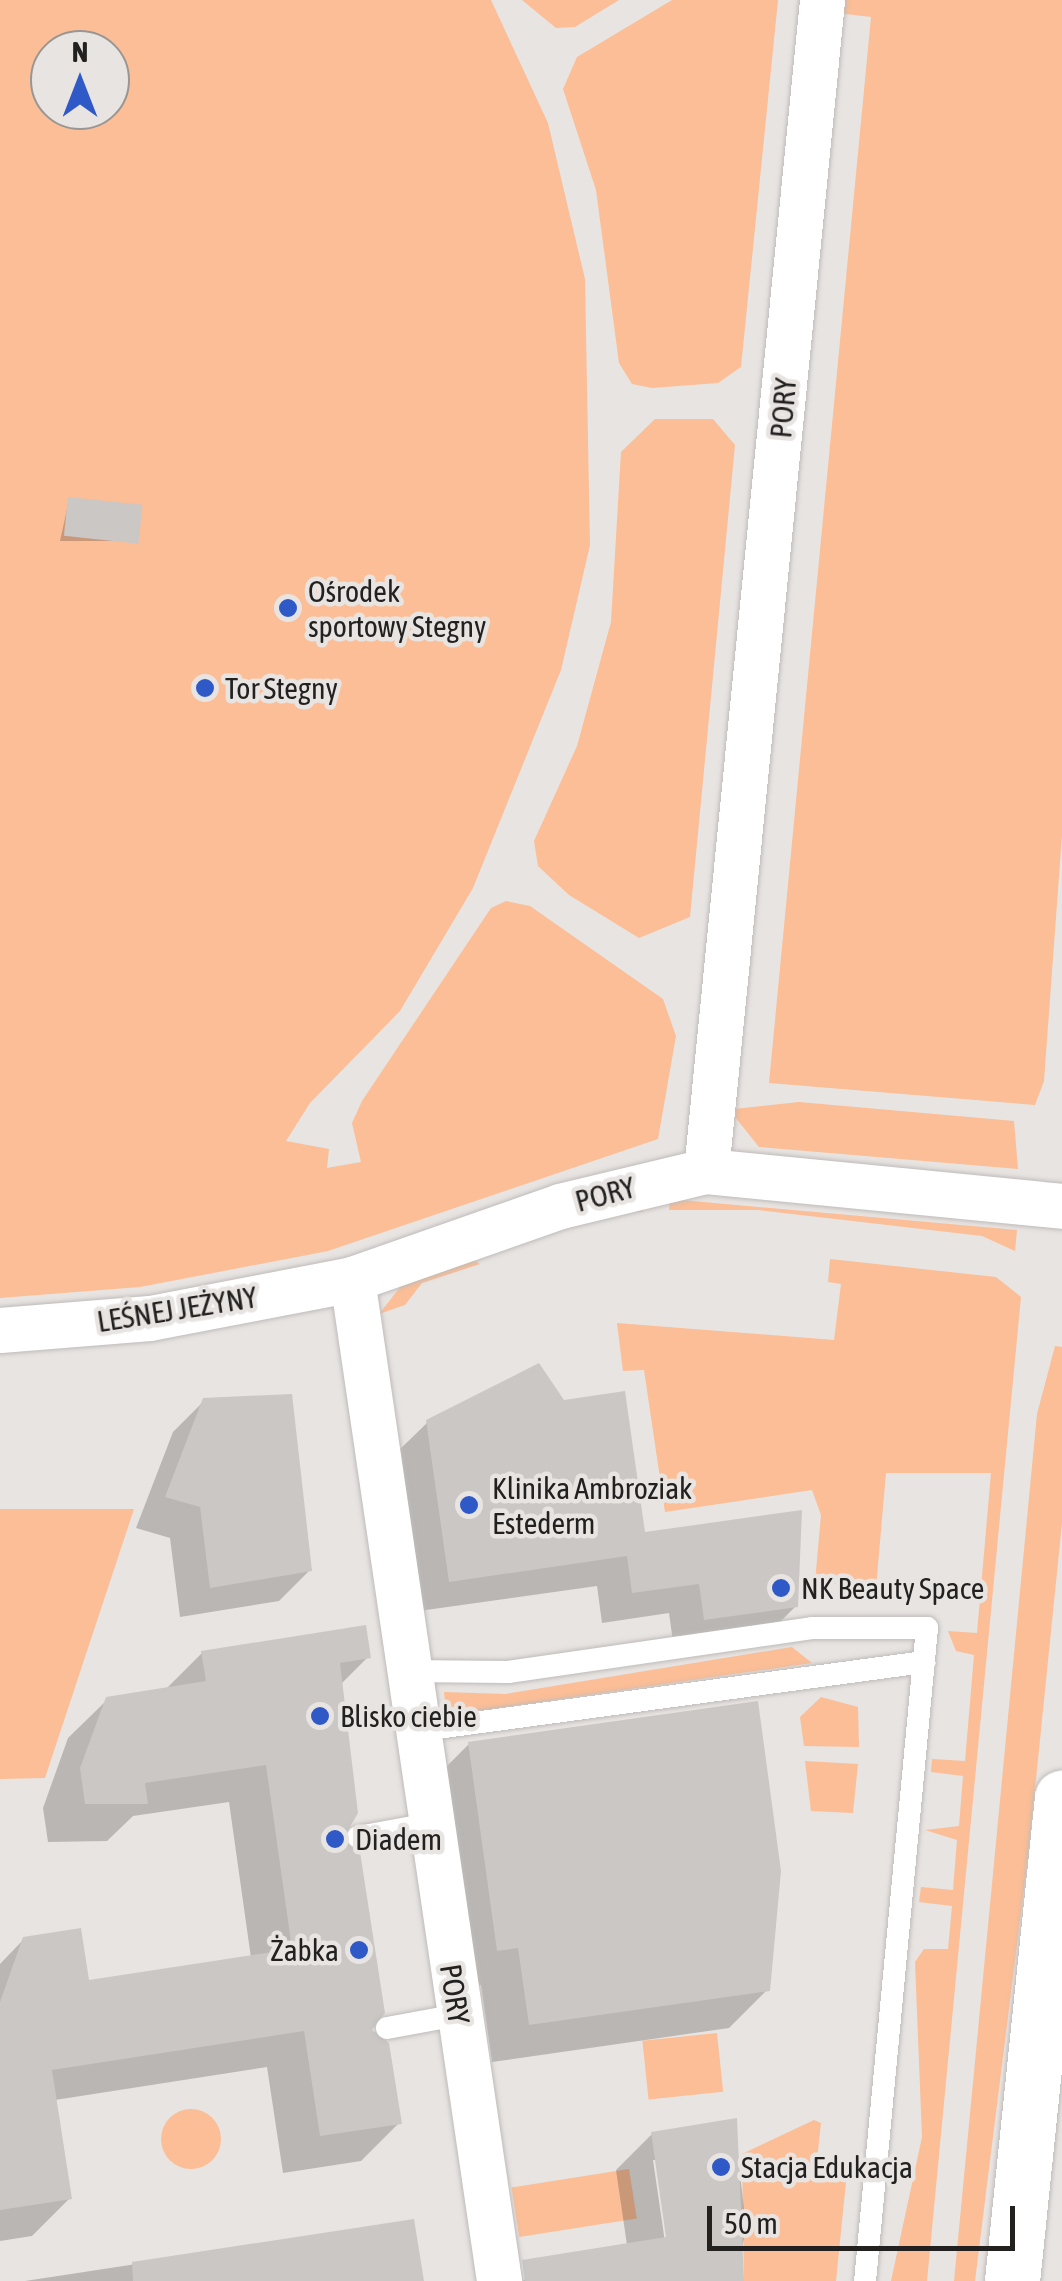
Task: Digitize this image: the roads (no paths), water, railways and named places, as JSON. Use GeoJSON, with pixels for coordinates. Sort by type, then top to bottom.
{"type":"FeatureCollection","features":[{"type":"Feature","properties":{"kind":"main road"},"geometry":{"type":"LineString","coordinates":[[1012,2281],[1062,1798]]}},
{"type":"Feature","properties":{"kind":"street","name":"PORY"},"geometry":{"type":"LineString","coordinates":[[499,2281],[406,1671],[352,1279],[560,1206],[706,1171],[822,0]]}},
{"type":"Feature","properties":{"kind":"street"},"geometry":{"type":"LineString","coordinates":[[706,1171],[1062,1206]]}},
{"type":"Feature","properties":{"kind":"street","name":"LEŚNEJ JEŻYNY"},"geometry":{"type":"LineString","coordinates":[[0,1330],[150,1318],[352,1279]]}},
{"type":"Feature","properties":{"kind":"lane"},"geometry":{"type":"LineString","coordinates":[[406,1671],[508,1672],[812,1628],[926,1628],[865,2281]]}},
{"type":"Feature","properties":{"kind":"lane"},"geometry":{"type":"LineString","coordinates":[[415,1731],[924,1662]]}},
{"type":"Feature","properties":{"kind":"lane"},"geometry":{"type":"LineString","coordinates":[[358,1836],[430,1824]]}},
{"type":"Feature","properties":{"kind":"lane"},"geometry":{"type":"LineString","coordinates":[[387,2028],[458,2015]]}},
{"type":"Feature","properties":{"kind":"place","name":"Ośrodek sportowy Stegny"},"geometry":{"type":"Point","coordinates":[288,608]}},
{"type":"Feature","properties":{"kind":"place","name":"Tor Stegny"},"geometry":{"type":"Point","coordinates":[205,688]}},
{"type":"Feature","properties":{"kind":"place","name":"Klinika Ambroziak Estederm"},"geometry":{"type":"Point","coordinates":[469,1505]}},
{"type":"Feature","properties":{"kind":"place","name":"NK Beauty Space"},"geometry":{"type":"Point","coordinates":[781,1588]}},
{"type":"Feature","properties":{"kind":"place","name":"Blisko ciebie"},"geometry":{"type":"Point","coordinates":[320,1716]}},
{"type":"Feature","properties":{"kind":"place","name":"Diadem"},"geometry":{"type":"Point","coordinates":[335,1839]}},
{"type":"Feature","properties":{"kind":"place","name":"Żabka"},"geometry":{"type":"Point","coordinates":[359,1950]}},
{"type":"Feature","properties":{"kind":"place","name":"Stacja Edukacja"},"geometry":{"type":"Point","coordinates":[721,2167]}}]}
